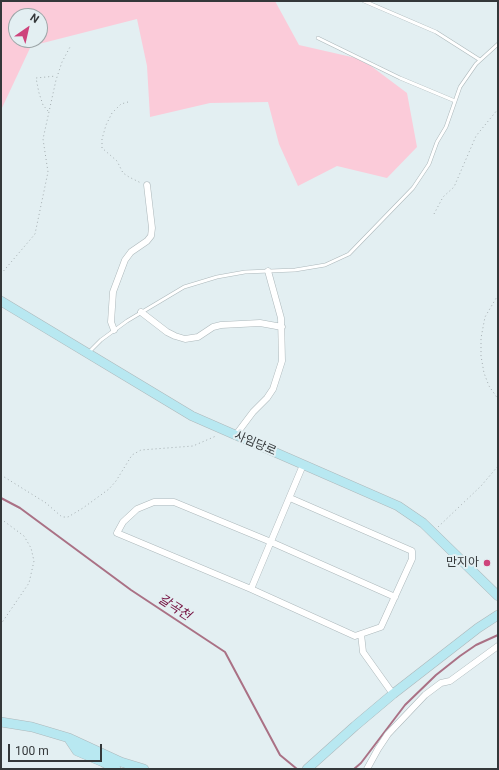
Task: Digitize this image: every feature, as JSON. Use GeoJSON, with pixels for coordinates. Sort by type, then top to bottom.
{"type":"FeatureCollection","features":[{"type":"Feature","properties":{"kind":"main road","name":"사임당로"},"geometry":{"type":"LineString","coordinates":[[1,301],[192,416],[398,506],[423,523],[498,596]]}},
{"type":"Feature","properties":{"kind":"main road"},"geometry":{"type":"LineString","coordinates":[[307,769],[393,694],[478,628],[498,615]]}},
{"type":"Feature","properties":{"kind":"main road"},"geometry":{"type":"LineString","coordinates":[[1,722],[32,727],[69,738],[128,769]]}},
{"type":"Feature","properties":{"kind":"main road"},"geometry":{"type":"LineString","coordinates":[[118,765],[144,769]]}},
{"type":"Feature","properties":{"kind":"street"},"geometry":{"type":"LineString","coordinates":[[114,330],[110,322],[113,292],[125,260],[131,252],[147,242],[152,228],[147,185]]}},
{"type":"Feature","properties":{"kind":"street"},"geometry":{"type":"LineString","coordinates":[[235,436],[252,412],[267,398],[273,389],[282,361],[281,318],[268,271]]}},
{"type":"Feature","properties":{"kind":"street"},"geometry":{"type":"LineString","coordinates":[[141,312],[167,332],[185,339],[198,337],[213,327],[221,325],[260,323],[282,327]]}},
{"type":"Feature","properties":{"kind":"street"},"geometry":{"type":"LineString","coordinates":[[251,589],[303,465]]}},
{"type":"Feature","properties":{"kind":"street"},"geometry":{"type":"LineString","coordinates":[[290,498],[412,551],[412,558],[382,627],[355,636],[251,589],[117,533],[123,522],[137,509],[154,502],[174,502],[271,542],[395,597]]}},
{"type":"Feature","properties":{"kind":"street"},"geometry":{"type":"LineString","coordinates":[[361,634],[363,652],[393,694]]}},
{"type":"Feature","properties":{"kind":"street"},"geometry":{"type":"LineString","coordinates":[[367,769],[388,734],[425,695],[441,683],[450,681],[498,646]]}},
{"type":"Feature","properties":{"kind":"lane"},"geometry":{"type":"LineString","coordinates":[[364,1],[436,32],[480,60]]}},
{"type":"Feature","properties":{"kind":"lane"},"geometry":{"type":"LineString","coordinates":[[318,38],[400,78],[455,101]]}},
{"type":"Feature","properties":{"kind":"lane"},"geometry":{"type":"LineString","coordinates":[[87,354],[101,340],[127,321],[184,288],[216,277],[245,272],[296,270],[326,265],[349,254],[413,188],[429,164],[437,142],[446,127],[460,88],[476,64],[498,44]]}},
{"type":"Feature","properties":{"kind":"path"},"geometry":{"type":"LineString","coordinates":[[1,274],[36,234],[48,172],[43,139],[57,76],[70,46]]}},
{"type":"Feature","properties":{"kind":"path"},"geometry":{"type":"LineString","coordinates":[[48,112],[43,105],[36,78],[57,76]]}},
{"type":"Feature","properties":{"kind":"path"},"geometry":{"type":"LineString","coordinates":[[128,102],[121,104],[112,113],[106,125],[102,139],[102,148],[117,160],[123,173],[147,185]]}},
{"type":"Feature","properties":{"kind":"path"},"geometry":{"type":"LineString","coordinates":[[434,214],[443,197],[454,187],[476,136],[497,109]]}},
{"type":"Feature","properties":{"kind":"path"},"geometry":{"type":"LineString","coordinates":[[498,295],[486,317],[481,338],[481,356],[484,373],[489,386],[498,400]]}},
{"type":"Feature","properties":{"kind":"path"},"geometry":{"type":"LineString","coordinates":[[1,475],[41,500],[62,517],[68,517],[109,489],[116,482],[132,455],[141,450],[192,446],[218,435],[223,430]]}},
{"type":"Feature","properties":{"kind":"path"},"geometry":{"type":"LineString","coordinates":[[432,532],[480,486],[498,466]]}},
{"type":"Feature","properties":{"kind":"path"},"geometry":{"type":"LineString","coordinates":[[1,519],[24,536],[31,548],[34,561],[29,583],[1,624]]}},
{"type":"Feature","properties":{"kind":"shaded area"},"geometry":{"type":"Polygon","coordinates":[[[1,1],[275,1],[299,45],[356,58],[371,66],[407,93],[417,147],[387,178],[337,166],[298,186],[279,144],[268,102],[210,103],[150,117],[147,66],[137,19],[48,42],[48,8],[8,8],[8,48],[30,48],[1,110],[1,1]]]}},
{"type":"Feature","properties":{"kind":"waterway","name":"갈곡천"},"geometry":{"type":"LineString","coordinates":[[1,498],[20,508],[131,590],[225,652],[280,755],[297,769]]}},
{"type":"Feature","properties":{"kind":"waterway"},"geometry":{"type":"LineString","coordinates":[[354,769],[361,763],[405,705],[436,675],[476,645],[498,635]]}},
{"type":"Feature","properties":{"kind":"place","name":"만지아"},"geometry":{"type":"Point","coordinates":[487,563]}}]}
